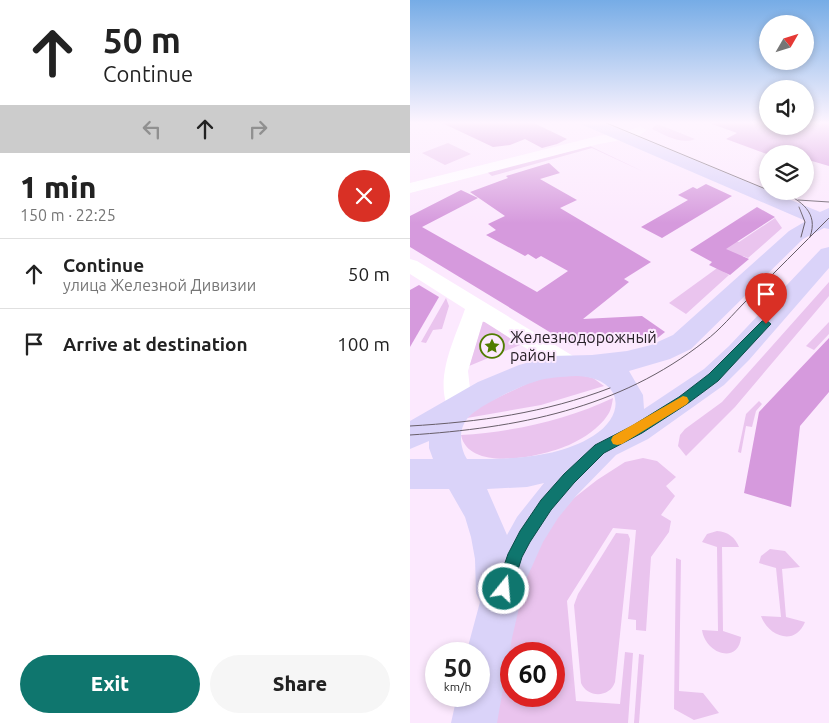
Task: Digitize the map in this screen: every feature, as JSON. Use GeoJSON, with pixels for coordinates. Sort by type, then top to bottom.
{"type":"FeatureCollection","features":[{"type":"Feature","properties":{"kind":"main road"},"geometry":{"type":"LineString","coordinates":[[685,156],[828,216]]}},
{"type":"Feature","properties":{"kind":"main road"},"geometry":{"type":"LineString","coordinates":[[705,156],[759,177]]}},
{"type":"Feature","properties":{"kind":"main road"},"geometry":{"type":"LineString","coordinates":[[806,200],[828,216]]}},
{"type":"Feature","properties":{"kind":"main road"},"geometry":{"type":"LineString","coordinates":[[410,436],[459,406],[517,376],[540,369],[618,363],[648,357],[661,353],[682,342],[796,235],[828,216]]}},
{"type":"Feature","properties":{"kind":"main road"},"geometry":{"type":"LineString","coordinates":[[410,474],[460,475],[527,472],[571,461],[637,430],[714,378],[829,254]]}},
{"type":"Feature","properties":{"kind":"main road"},"geometry":{"type":"LineString","coordinates":[[474,723],[508,574],[525,536],[552,498],[622,427],[629,415],[631,406],[626,389],[619,379],[605,369],[581,365]]}},
{"type":"Feature","properties":{"kind":"main road"},"geometry":{"type":"LineString","coordinates":[[459,406],[449,424],[445,450],[450,463],[460,475],[478,506],[491,541],[496,569],[496,620]]}},
{"type":"Feature","properties":{"kind":"street"},"geometry":{"type":"LineString","coordinates":[[410,188],[536,156]]}},
{"type":"Feature","properties":{"kind":"street"},"geometry":{"type":"LineString","coordinates":[[410,265],[477,307],[581,365]]}},
{"type":"Feature","properties":{"kind":"street"},"geometry":{"type":"LineString","coordinates":[[459,406],[456,370],[477,307]]}},
{"type":"Feature","properties":{"kind":"shaded area"},"geometry":{"type":"Polygon","coordinates":[[[427,156],[467,156],[445,165],[427,156]]]}},
{"type":"Feature","properties":{"kind":"shaded area"},"geometry":{"type":"Polygon","coordinates":[[[551,156],[564,156],[492,176],[487,172],[551,156]]]}},
{"type":"Feature","properties":{"kind":"shaded area"},"geometry":{"type":"Polygon","coordinates":[[[775,218],[782,228],[748,258],[743,256],[724,272],[729,275],[686,314],[669,303],[720,266],[709,259],[775,218]]]}},
{"type":"Feature","properties":{"kind":"shaded area"},"geometry":{"type":"Polygon","coordinates":[[[829,282],[829,296],[735,407],[686,456],[678,446],[680,435],[685,429],[722,402],[829,282]]]}},
{"type":"Feature","properties":{"kind":"shaded area"},"geometry":{"type":"Polygon","coordinates":[[[446,298],[449,306],[442,329],[433,330],[426,343],[421,342],[446,298]]]}},
{"type":"Feature","properties":{"kind":"shaded area"},"geometry":{"type":"Polygon","coordinates":[[[482,322],[486,322],[520,345],[469,366],[482,322]]]}},
{"type":"Feature","properties":{"kind":"shaded area"},"geometry":{"type":"Polygon","coordinates":[[[829,322],[829,334],[814,350],[806,346],[829,322]]]}},
{"type":"Feature","properties":{"kind":"shaded area"},"geometry":{"type":"Polygon","coordinates":[[[576,374],[593,378],[604,386],[541,405],[467,418],[480,406],[537,379],[576,374]]]}},
{"type":"Feature","properties":{"kind":"shaded area"},"geometry":{"type":"Polygon","coordinates":[[[613,398],[608,414],[596,429],[571,444],[544,453],[510,459],[478,455],[467,447],[461,435],[539,424],[577,413],[613,398]]]}},
{"type":"Feature","properties":{"kind":"shaded area"},"geometry":{"type":"Polygon","coordinates":[[[759,401],[762,404],[756,411],[752,427],[746,426],[741,453],[738,452],[746,414],[759,401]]]}},
{"type":"Feature","properties":{"kind":"shaded area"},"geometry":{"type":"Polygon","coordinates":[[[643,458],[657,461],[676,477],[666,486],[675,496],[661,515],[671,521],[669,532],[651,557],[646,631],[636,630],[636,620],[628,619],[636,530],[613,528],[567,601],[576,701],[620,704],[625,652],[633,653],[628,723],[496,723],[500,700],[500,707],[565,707],[565,642],[510,642],[520,585],[549,527],[574,498],[625,462],[643,458]]]}},
{"type":"Feature","properties":{"kind":"shaded area"},"geometry":{"type":"Polygon","coordinates":[[[717,531],[731,536],[739,547],[722,547],[723,631],[741,637],[735,651],[729,653],[722,653],[710,645],[705,639],[702,630],[718,631],[717,547],[702,542],[707,534],[717,531]]]}},
{"type":"Feature","properties":{"kind":"shaded area"},"geometry":{"type":"Polygon","coordinates":[[[616,533],[628,534],[630,539],[615,682],[608,691],[598,694],[588,691],[581,683],[574,605],[578,594],[616,533]]]}},
{"type":"Feature","properties":{"kind":"shaded area"},"geometry":{"type":"Polygon","coordinates":[[[770,549],[785,551],[800,567],[782,569],[786,617],[805,622],[801,630],[789,636],[782,636],[769,629],[761,616],[781,617],[776,568],[759,563],[761,556],[770,549]]]}},
{"type":"Feature","properties":{"kind":"shaded area"},"geometry":{"type":"Polygon","coordinates":[[[676,558],[681,560],[679,691],[703,693],[719,713],[694,720],[674,709],[676,558]]]}},
{"type":"Feature","properties":{"kind":"shaded area"},"geometry":{"type":"Polygon","coordinates":[[[639,654],[644,655],[639,723],[634,723],[639,654]]]}},
{"type":"Feature","properties":{"kind":"building"},"geometry":{"type":"Polygon","coordinates":[[[814,156],[829,156],[829,166],[814,162],[814,156]]]}},
{"type":"Feature","properties":{"kind":"building"},"geometry":{"type":"Polygon","coordinates":[[[549,163],[560,173],[540,179],[577,200],[560,208],[651,262],[624,279],[629,282],[583,319],[642,316],[665,332],[655,340],[571,345],[410,247],[410,216],[461,190],[478,198],[422,227],[537,292],[568,271],[541,256],[536,259],[528,254],[525,256],[486,235],[496,230],[488,224],[505,216],[470,192],[508,178],[506,176],[549,163]]]}},
{"type":"Feature","properties":{"kind":"building"},"geometry":{"type":"Polygon","coordinates":[[[706,184],[732,196],[662,238],[641,227],[688,200],[678,195],[693,187],[697,189],[706,184]]]}},
{"type":"Feature","properties":{"kind":"building"},"geometry":{"type":"Polygon","coordinates":[[[757,207],[775,217],[726,249],[749,259],[730,275],[709,265],[712,262],[690,250],[757,207]]]}},
{"type":"Feature","properties":{"kind":"building"},"geometry":{"type":"Polygon","coordinates":[[[419,285],[439,297],[410,347],[410,290],[419,285]]]}},
{"type":"Feature","properties":{"kind":"building"},"geometry":{"type":"Polygon","coordinates":[[[829,338],[829,392],[800,426],[791,507],[744,493],[759,412],[829,338]]]}},
{"type":"Feature","properties":{"kind":"tram line"},"geometry":{"type":"LineString","coordinates":[[685,156],[759,186]]}},
{"type":"Feature","properties":{"kind":"tram line"},"geometry":{"type":"LineString","coordinates":[[796,200],[810,214],[812,221],[810,237]]}},
{"type":"Feature","properties":{"kind":"tram line"},"geometry":{"type":"LineString","coordinates":[[798,200],[829,202]]}},
{"type":"Feature","properties":{"kind":"tram line"},"geometry":{"type":"LineString","coordinates":[[799,207],[805,222],[801,237]]}},
{"type":"Feature","properties":{"kind":"tram line"},"geometry":{"type":"LineString","coordinates":[[810,237],[829,218]]}},
{"type":"Feature","properties":{"kind":"tram line"},"geometry":{"type":"LineString","coordinates":[[410,435],[450,432],[528,420],[602,399],[638,383],[672,364],[711,337],[810,237]]}},
{"type":"Feature","properties":{"kind":"tram line"},"geometry":{"type":"LineString","coordinates":[[410,426],[512,415],[561,404],[610,388]]}},
{"type":"Feature","properties":{"kind":"slow traffic"},"geometry":{"type":"LineString","coordinates":[[617,440],[637,430],[683,401]]}},
{"type":"Feature","properties":{"kind":"place","name":"Железнодорожный район"},"geometry":{"type":"Point","coordinates":[492,346]}},
{"type":"Feature","properties":{"kind":"route"},"geometry":{"type":"LineString","coordinates":[[504,589],[508,574],[525,536],[546,505],[569,479],[599,449],[637,430],[714,378],[766,324]]}}]}
